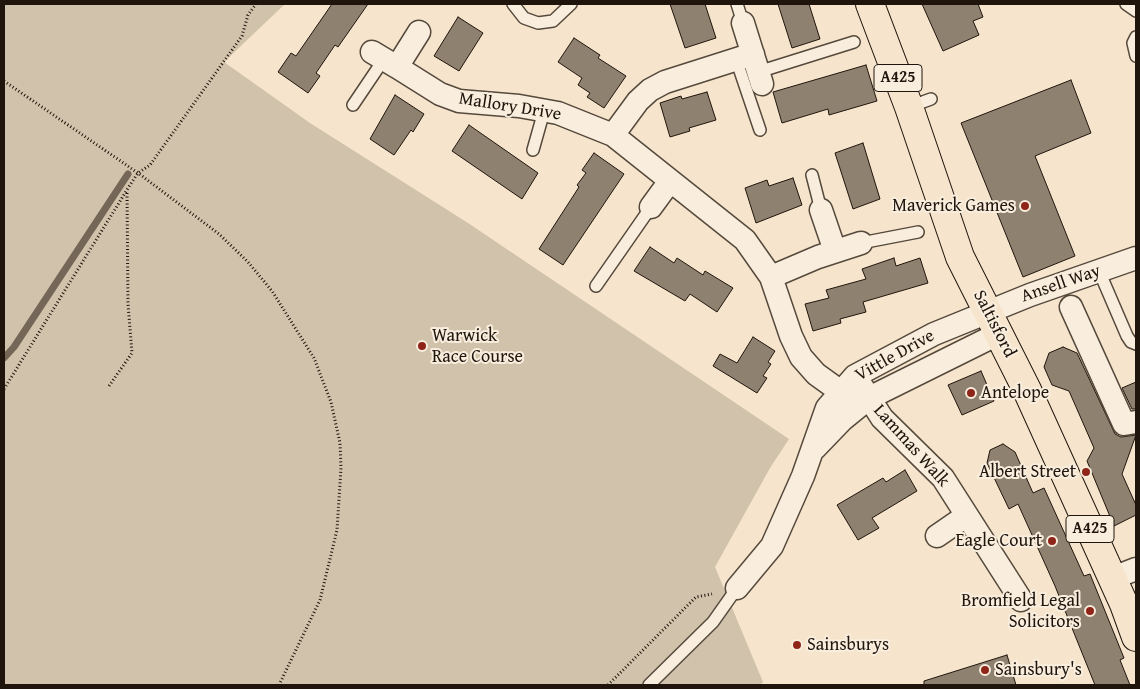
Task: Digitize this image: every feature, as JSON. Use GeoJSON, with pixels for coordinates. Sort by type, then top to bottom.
{"type":"FeatureCollection","features":[{"type":"Feature","properties":{"kind":"main road","name":"Saltisford"},"geometry":{"type":"LineString","coordinates":[[870,4],[920,103],[960,257],[1027,390],[1124,573],[1136,637]]}},
{"type":"Feature","properties":{"kind":"street"},"geometry":{"type":"LineString","coordinates":[[613,135],[638,101],[650,90],[665,82],[752,67],[740,13]]}},
{"type":"Feature","properties":{"kind":"street"},"geometry":{"type":"LineString","coordinates":[[385,59],[419,32]]}},
{"type":"Feature","properties":{"kind":"street","name":"Mallory Drive"},"geometry":{"type":"LineString","coordinates":[[385,59],[440,94],[459,101],[558,113],[613,135],[745,240],[771,277],[791,336],[801,357],[816,374],[848,383],[864,401]]}},
{"type":"Feature","properties":{"kind":"street"},"geometry":{"type":"LineString","coordinates":[[651,207],[670,181]]}},
{"type":"Feature","properties":{"kind":"street"},"geometry":{"type":"LineString","coordinates":[[821,210],[835,251]]}},
{"type":"Feature","properties":{"kind":"street"},"geometry":{"type":"LineString","coordinates":[[771,277],[835,251],[861,243]]}},
{"type":"Feature","properties":{"kind":"street","name":"Ansell Way"},"geometry":{"type":"LineString","coordinates":[[993,323],[1030,295],[1136,258]]}},
{"type":"Feature","properties":{"kind":"street"},"geometry":{"type":"LineString","coordinates":[[1071,307],[1124,424],[1136,422]]}},
{"type":"Feature","properties":{"kind":"street","name":"Vittle Drive"},"geometry":{"type":"LineString","coordinates":[[728,588],[772,546],[812,451],[822,419],[848,383],[934,334],[993,323]]}},
{"type":"Feature","properties":{"kind":"street","name":"Vittle Drive"},"geometry":{"type":"LineString","coordinates":[[812,451],[864,401],[993,323]]}},
{"type":"Feature","properties":{"kind":"street","name":"Lammas Walk"},"geometry":{"type":"LineString","coordinates":[[864,401],[943,478],[1021,600]]}},
{"type":"Feature","properties":{"kind":"street"},"geometry":{"type":"LineString","coordinates":[[937,536],[966,516]]}},
{"type":"Feature","properties":{"kind":"lane"},"geometry":{"type":"LineString","coordinates":[[514,4],[524,18],[538,23],[553,21],[571,4]]}},
{"type":"Feature","properties":{"kind":"lane"},"geometry":{"type":"LineString","coordinates":[[1126,4],[1136,10]]}},
{"type":"Feature","properties":{"kind":"lane"},"geometry":{"type":"LineString","coordinates":[[1136,37],[1133,43],[1136,56]]}},
{"type":"Feature","properties":{"kind":"lane"},"geometry":{"type":"LineString","coordinates":[[760,130],[752,67],[854,42]]}},
{"type":"Feature","properties":{"kind":"lane"},"geometry":{"type":"LineString","coordinates":[[353,105],[385,59]]}},
{"type":"Feature","properties":{"kind":"lane"},"geometry":{"type":"LineString","coordinates":[[533,150],[544,111]]}},
{"type":"Feature","properties":{"kind":"lane"},"geometry":{"type":"LineString","coordinates":[[812,175],[821,210]]}},
{"type":"Feature","properties":{"kind":"lane"},"geometry":{"type":"LineString","coordinates":[[596,286],[651,207]]}},
{"type":"Feature","properties":{"kind":"lane"},"geometry":{"type":"LineString","coordinates":[[861,243],[918,232]]}},
{"type":"Feature","properties":{"kind":"lane"},"geometry":{"type":"LineString","coordinates":[[1099,271],[1127,336],[1131,342],[1136,344]]}},
{"type":"Feature","properties":{"kind":"lane"},"geometry":{"type":"LineString","coordinates":[[649,685],[713,622],[728,588]]}},
{"type":"Feature","properties":{"kind":"path"},"geometry":{"type":"LineString","coordinates":[[4,389],[138,174],[150,165],[242,36],[248,15],[256,4]]}},
{"type":"Feature","properties":{"kind":"path"},"geometry":{"type":"LineString","coordinates":[[4,81],[138,174],[219,234],[248,262],[272,291],[314,358],[331,402],[340,443],[341,468],[337,530],[320,600],[279,685]]}},
{"type":"Feature","properties":{"kind":"path"},"geometry":{"type":"LineString","coordinates":[[109,386],[132,353],[128,304],[127,191]]}},
{"type":"Feature","properties":{"kind":"path"},"geometry":{"type":"LineString","coordinates":[[608,685],[696,597],[711,595],[728,588]]}},
{"type":"Feature","properties":{"kind":"shaded area","name":"Warwick Race Course"},"geometry":{"type":"Polygon","coordinates":[[[4,4],[285,4],[224,62],[310,123],[468,223],[789,439],[770,468],[715,567],[763,682],[760,685],[4,685],[4,4]]]}},
{"type":"Feature","properties":{"kind":"building"},"geometry":{"type":"Polygon","coordinates":[[[332,4],[368,4],[338,47],[335,45],[316,73],[320,76],[308,93],[278,72],[291,53],[296,56],[332,4]]]}},
{"type":"Feature","properties":{"kind":"building"},"geometry":{"type":"Polygon","coordinates":[[[670,4],[705,4],[716,38],[685,48],[670,4]]]}},
{"type":"Feature","properties":{"kind":"building"},"geometry":{"type":"Polygon","coordinates":[[[778,4],[809,4],[820,39],[792,48],[778,4]]]}},
{"type":"Feature","properties":{"kind":"building"},"geometry":{"type":"Polygon","coordinates":[[[922,4],[978,4],[983,17],[973,21],[979,35],[943,51],[922,4]]]}},
{"type":"Feature","properties":{"kind":"building"},"geometry":{"type":"Polygon","coordinates":[[[458,17],[483,33],[459,71],[434,56],[458,17]]]}},
{"type":"Feature","properties":{"kind":"building"},"geometry":{"type":"Polygon","coordinates":[[[574,38],[600,55],[598,58],[626,76],[604,108],[587,97],[590,93],[578,85],[582,78],[558,62],[574,38]]]}},
{"type":"Feature","properties":{"kind":"building"},"geometry":{"type":"Polygon","coordinates":[[[866,65],[877,101],[829,115],[828,109],[782,123],[773,92],[866,65]]]}},
{"type":"Feature","properties":{"kind":"building","name":"Maverick Games"},"geometry":{"type":"Polygon","coordinates":[[[1071,80],[1091,133],[1035,156],[1075,256],[1023,277],[961,123],[1071,80]]]}},
{"type":"Feature","properties":{"kind":"building"},"geometry":{"type":"Polygon","coordinates":[[[707,92],[716,120],[689,128],[690,131],[670,137],[660,103],[681,96],[682,99],[707,92]]]}},
{"type":"Feature","properties":{"kind":"building"},"geometry":{"type":"Polygon","coordinates":[[[395,95],[424,114],[413,132],[411,130],[394,155],[370,139],[395,95]]]}},
{"type":"Feature","properties":{"kind":"building"},"geometry":{"type":"Polygon","coordinates":[[[469,125],[538,173],[522,199],[452,151],[469,125]]]}},
{"type":"Feature","properties":{"kind":"building"},"geometry":{"type":"Polygon","coordinates":[[[863,143],[880,199],[853,209],[835,153],[863,143]]]}},
{"type":"Feature","properties":{"kind":"building"},"geometry":{"type":"Polygon","coordinates":[[[594,153],[624,174],[563,265],[539,249],[579,187],[577,185],[586,173],[582,170],[594,153]]]}},
{"type":"Feature","properties":{"kind":"building"},"geometry":{"type":"Polygon","coordinates":[[[793,178],[802,205],[756,223],[745,188],[767,180],[769,186],[793,178]]]}},
{"type":"Feature","properties":{"kind":"building"},"geometry":{"type":"Polygon","coordinates":[[[650,247],[674,263],[677,258],[703,275],[705,271],[733,288],[717,312],[690,294],[685,301],[634,271],[650,247]]]}},
{"type":"Feature","properties":{"kind":"building"},"geometry":{"type":"Polygon","coordinates":[[[894,258],[896,266],[920,258],[928,283],[863,302],[866,312],[840,319],[841,323],[813,331],[805,304],[829,298],[826,290],[866,279],[862,269],[894,258]]]}},
{"type":"Feature","properties":{"kind":"building"},"geometry":{"type":"Polygon","coordinates":[[[753,337],[775,351],[768,362],[771,364],[763,376],[767,378],[757,393],[713,366],[720,354],[737,363],[753,337]]]}},
{"type":"Feature","properties":{"kind":"building"},"geometry":{"type":"Polygon","coordinates":[[[1063,347],[1077,353],[1115,434],[1121,437],[1136,435],[1122,474],[1136,505],[1136,515],[1114,526],[1087,461],[1094,448],[1069,391],[1052,385],[1044,367],[1049,353],[1063,347]]]}},
{"type":"Feature","properties":{"kind":"building","name":"Antelope"},"geometry":{"type":"Polygon","coordinates":[[[981,371],[994,401],[962,415],[948,385],[981,371]]]}},
{"type":"Feature","properties":{"kind":"building"},"geometry":{"type":"Polygon","coordinates":[[[1136,382],[1136,409],[1132,409],[1122,388],[1136,382]]]}},
{"type":"Feature","properties":{"kind":"building","name":"Eagle Court"},"geometry":{"type":"Polygon","coordinates":[[[1003,444],[1015,452],[1033,493],[1044,488],[1084,576],[1090,574],[1124,658],[1120,660],[1130,685],[1095,685],[1055,586],[1018,504],[1009,509],[987,463],[990,450],[1003,444]]]}},
{"type":"Feature","properties":{"kind":"building"},"geometry":{"type":"Polygon","coordinates":[[[905,470],[917,491],[872,518],[879,528],[858,540],[837,505],[883,478],[886,482],[905,470]]]}},
{"type":"Feature","properties":{"kind":"building","name":"Sainsbury's"},"geometry":{"type":"Polygon","coordinates":[[[1007,655],[1016,685],[924,685],[924,681],[1007,655]]]}},
{"type":"Feature","properties":{"kind":"waterway"},"geometry":{"type":"LineString","coordinates":[[4,358],[14,347],[128,174]]}},
{"type":"Feature","properties":{"kind":"place","name":"Maverick Games"},"geometry":{"type":"Point","coordinates":[1025,206]}},
{"type":"Feature","properties":{"kind":"place","name":"Warwick Race Course"},"geometry":{"type":"Point","coordinates":[422,346]}},
{"type":"Feature","properties":{"kind":"place","name":"Antelope"},"geometry":{"type":"Point","coordinates":[971,393]}},
{"type":"Feature","properties":{"kind":"place","name":"Albert Street"},"geometry":{"type":"Point","coordinates":[1086,472]}},
{"type":"Feature","properties":{"kind":"place","name":"Eagle Court"},"geometry":{"type":"Point","coordinates":[1052,541]}},
{"type":"Feature","properties":{"kind":"place","name":"Bromfield Legal Solicitors"},"geometry":{"type":"Point","coordinates":[1090,611]}},
{"type":"Feature","properties":{"kind":"place","name":"Sainsburys"},"geometry":{"type":"Point","coordinates":[797,645]}},
{"type":"Feature","properties":{"kind":"place","name":"Sainsbury's"},"geometry":{"type":"Point","coordinates":[985,670]}}]}
